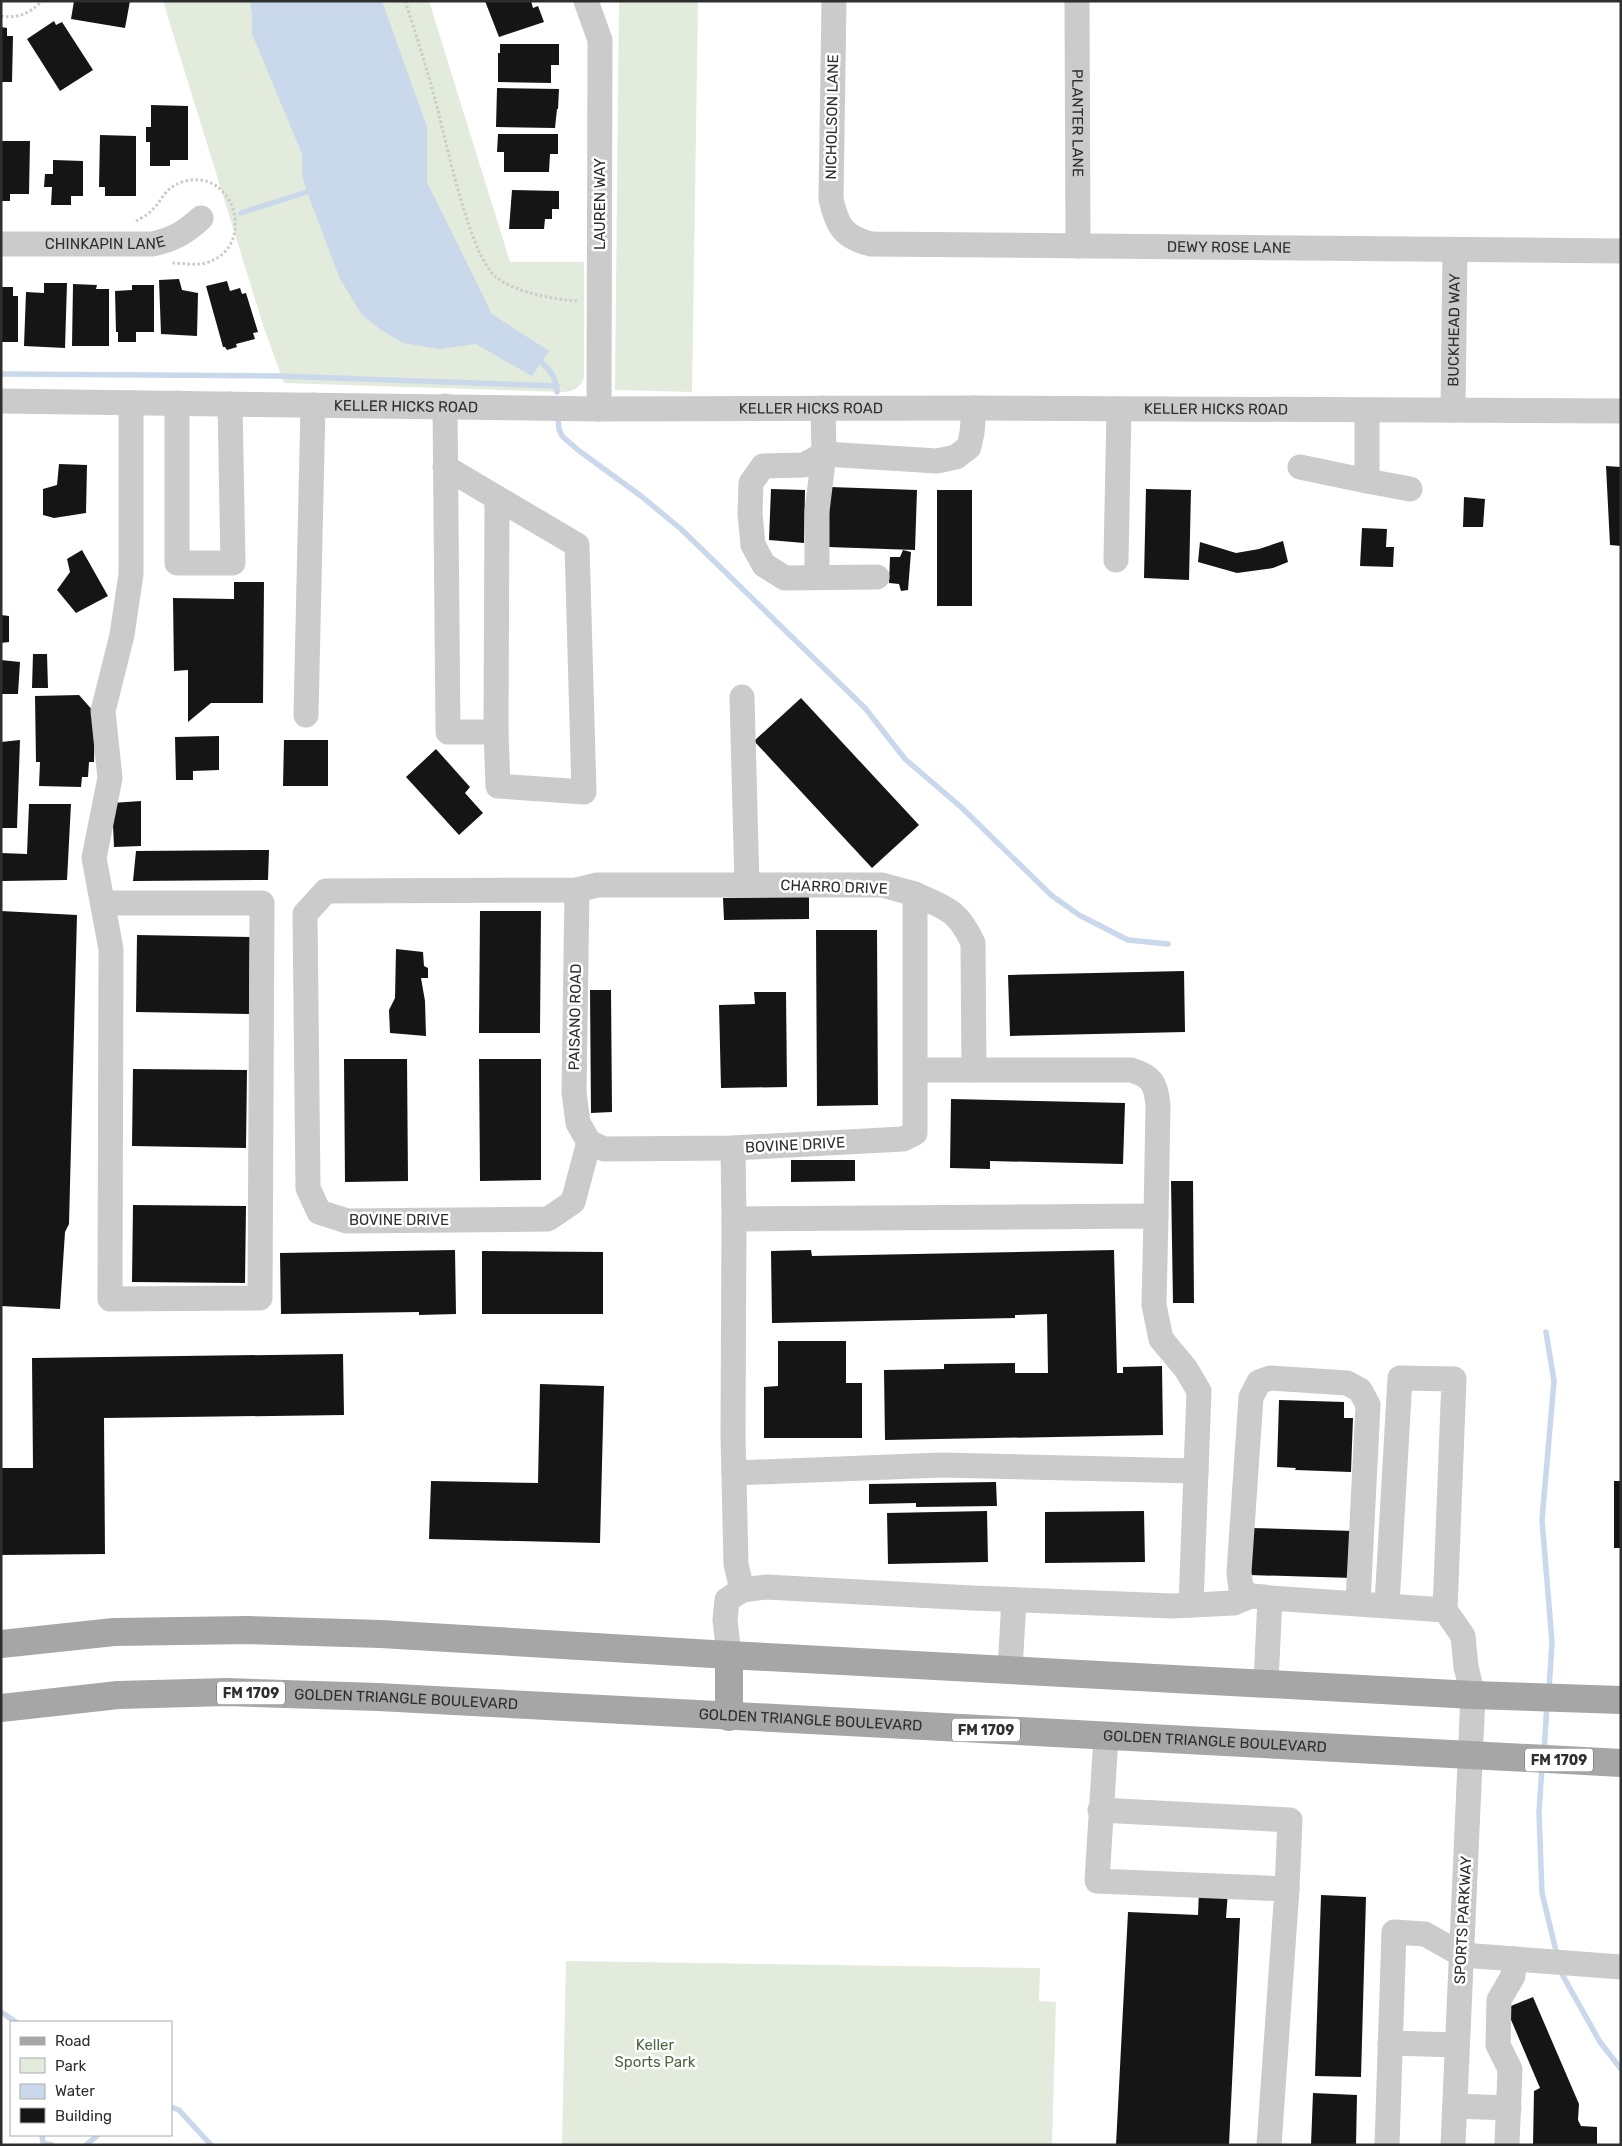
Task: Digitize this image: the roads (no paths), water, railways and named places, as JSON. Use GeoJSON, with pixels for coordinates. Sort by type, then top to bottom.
{"type":"FeatureCollection","features":[{"type":"Feature","properties":{"kind":"main road"},"geometry":{"type":"LineString","coordinates":[[1,1644],[114,1632],[227,1629],[381,1634],[729,1655],[1473,1695],[1621,1700]]}},
{"type":"Feature","properties":{"kind":"main road"},"geometry":{"type":"LineString","coordinates":[[729,1655],[729,1716]]}},
{"type":"Feature","properties":{"kind":"main road","name":"GOLDEN TRIANGLE BOULEVARD"},"geometry":{"type":"LineString","coordinates":[[2,1706],[118,1695],[227,1692],[378,1697],[1621,1763]]}},
{"type":"Feature","properties":{"kind":"street","name":"LAUREN WAY"},"geometry":{"type":"LineString","coordinates":[[586,1],[600,40],[599,409]]}},
{"type":"Feature","properties":{"kind":"street","name":"NICHOLSON LANE"},"geometry":{"type":"LineString","coordinates":[[834,1],[831,199],[835,216],[842,230]]}},
{"type":"Feature","properties":{"kind":"street","name":"PLANTER LANE"},"geometry":{"type":"LineString","coordinates":[[1077,1],[1078,246]]}},
{"type":"Feature","properties":{"kind":"street","name":"CHINKAPIN LANE"},"geometry":{"type":"LineString","coordinates":[[1,244],[152,244],[170,240],[186,232],[201,218]]}},
{"type":"Feature","properties":{"kind":"street","name":"DEWY ROSE LANE"},"geometry":{"type":"LineString","coordinates":[[842,230],[855,240],[870,244],[1621,251]]}},
{"type":"Feature","properties":{"kind":"street","name":"BUCKHEAD WAY"},"geometry":{"type":"LineString","coordinates":[[1453,410],[1455,250]]}},
{"type":"Feature","properties":{"kind":"street","name":"KELLER HICKS ROAD"},"geometry":{"type":"LineString","coordinates":[[1,401],[599,409],[974,408],[1621,411]]}},
{"type":"Feature","properties":{"kind":"street"},"geometry":{"type":"LineString","coordinates":[[103,903],[262,903],[260,1298],[110,1299],[111,949],[94,858],[110,778],[103,711],[122,635],[131,574],[131,403]]}},
{"type":"Feature","properties":{"kind":"street"},"geometry":{"type":"LineString","coordinates":[[177,403],[177,563],[233,562],[230,404]]}},
{"type":"Feature","properties":{"kind":"street"},"geometry":{"type":"LineString","coordinates":[[306,715],[313,405]]}},
{"type":"Feature","properties":{"kind":"street"},"geometry":{"type":"LineString","coordinates":[[444,406],[448,732],[496,732]]}},
{"type":"Feature","properties":{"kind":"street"},"geometry":{"type":"LineString","coordinates":[[817,577],[817,511],[824,454],[823,408]]}},
{"type":"Feature","properties":{"kind":"street"},"geometry":{"type":"LineString","coordinates":[[877,577],[785,578],[764,565],[753,545],[750,514],[751,483],[763,466],[804,465],[824,454],[937,461],[956,457],[969,447],[974,408]]}},
{"type":"Feature","properties":{"kind":"street"},"geometry":{"type":"LineString","coordinates":[[1116,560],[1119,409]]}},
{"type":"Feature","properties":{"kind":"street"},"geometry":{"type":"LineString","coordinates":[[1367,411],[1367,481]]}},
{"type":"Feature","properties":{"kind":"street"},"geometry":{"type":"LineString","coordinates":[[1300,466],[1410,489]]}},
{"type":"Feature","properties":{"kind":"street"},"geometry":{"type":"LineString","coordinates":[[445,467],[577,545],[584,792],[498,786],[496,732],[497,498]]}},
{"type":"Feature","properties":{"kind":"street"},"geometry":{"type":"LineString","coordinates":[[742,697],[747,885]]}},
{"type":"Feature","properties":{"kind":"street","name":"CHARRO DRIVE"},"geometry":{"type":"LineString","coordinates":[[577,890],[597,885],[882,885],[915,894],[953,911],[966,928],[973,943],[974,1070]]}},
{"type":"Feature","properties":{"kind":"street","name":"BOVINE DRIVE"},"geometry":{"type":"LineString","coordinates":[[577,890],[326,891],[305,914],[308,1188],[319,1212],[347,1221],[548,1219],[573,1202],[589,1142],[604,1149],[733,1148],[903,1139],[915,1133],[916,1070]]}},
{"type":"Feature","properties":{"kind":"street","name":"PAISANO ROAD"},"geometry":{"type":"LineString","coordinates":[[577,890],[574,1092],[578,1123],[589,1142]]}},
{"type":"Feature","properties":{"kind":"street"},"geometry":{"type":"LineString","coordinates":[[915,894],[916,1070],[1131,1070],[1142,1073],[1149,1078],[1156,1089],[1158,1105],[1154,1305],[1161,1339],[1186,1369],[1199,1391],[1191,1605]]}},
{"type":"Feature","properties":{"kind":"street"},"geometry":{"type":"LineString","coordinates":[[733,1148],[734,1473],[736,1564],[742,1590]]}},
{"type":"Feature","properties":{"kind":"street"},"geometry":{"type":"LineString","coordinates":[[734,1219],[1156,1216]]}},
{"type":"Feature","properties":{"kind":"street"},"geometry":{"type":"LineString","coordinates":[[1358,1604],[1368,1405],[1360,1390],[1347,1383],[1270,1378],[1259,1382],[1251,1397],[1239,1572],[1241,1590],[1260,1597],[1358,1604],[1387,1606],[1445,1610],[1454,1379],[1400,1378],[1387,1606]]}},
{"type":"Feature","properties":{"kind":"street"},"geometry":{"type":"LineString","coordinates":[[734,1473],[941,1465],[1196,1471]]}},
{"type":"Feature","properties":{"kind":"street"},"geometry":{"type":"LineString","coordinates":[[729,1655],[726,1620],[727,1600],[742,1590],[766,1587],[1014,1600],[1191,1605],[1234,1604],[1260,1597]]}},
{"type":"Feature","properties":{"kind":"street"},"geometry":{"type":"LineString","coordinates":[[1260,1597],[1266,1683]]}},
{"type":"Feature","properties":{"kind":"street"},"geometry":{"type":"LineString","coordinates":[[1010,1669],[1014,1600]]}},
{"type":"Feature","properties":{"kind":"street","name":"SPORTS PARKWAY"},"geometry":{"type":"LineString","coordinates":[[1445,1610],[1463,1636],[1466,1667],[1473,1695],[1452,2145]]}},
{"type":"Feature","properties":{"kind":"street"},"geometry":{"type":"LineString","coordinates":[[1106,1737],[1097,1881],[1287,1888]]}},
{"type":"Feature","properties":{"kind":"street"},"geometry":{"type":"LineString","coordinates":[[1100,1810],[1290,1820],[1269,2145]]}},
{"type":"Feature","properties":{"kind":"street"},"geometry":{"type":"LineString","coordinates":[[1387,2145],[1394,1932],[1425,1934],[1462,1955],[1609,1965]]}},
{"type":"Feature","properties":{"kind":"street"},"geometry":{"type":"LineString","coordinates":[[1507,2145],[1510,2069],[1498,2045],[1499,2000],[1514,1976],[1514,1959]]}},
{"type":"Feature","properties":{"kind":"street"},"geometry":{"type":"LineString","coordinates":[[1390,2042],[1457,2046]]}},
{"type":"Feature","properties":{"kind":"street"},"geometry":{"type":"LineString","coordinates":[[1455,2106],[1509,2108]]}},
{"type":"Feature","properties":{"kind":"water"},"geometry":{"type":"Polygon","coordinates":[[[250,1],[382,1],[427,127],[427,182],[492,314],[549,351],[532,376],[476,344],[440,349],[403,343],[381,330],[362,315],[340,279],[307,192],[302,175],[302,154],[252,34],[250,1]]]}},
{"type":"Feature","properties":{"kind":"waterway"},"geometry":{"type":"LineString","coordinates":[[241,213],[313,190]]}},
{"type":"Feature","properties":{"kind":"waterway"},"geometry":{"type":"LineString","coordinates":[[535,358],[551,372],[557,392]]}},
{"type":"Feature","properties":{"kind":"waterway"},"geometry":{"type":"LineString","coordinates":[[1,374],[278,376],[557,386]]}},
{"type":"Feature","properties":{"kind":"waterway"},"geometry":{"type":"LineString","coordinates":[[558,416],[559,429],[562,436],[681,529],[865,708],[905,759],[961,807],[1051,895],[1079,915],[1128,940],[1168,944]]}},
{"type":"Feature","properties":{"kind":"waterway"},"geometry":{"type":"LineString","coordinates":[[1546,1332],[1554,1381],[1542,1520],[1552,1642],[1549,1690]]}},
{"type":"Feature","properties":{"kind":"waterway"},"geometry":{"type":"LineString","coordinates":[[1544,1753],[1547,1704]]}},
{"type":"Feature","properties":{"kind":"waterway"},"geometry":{"type":"LineString","coordinates":[[1542,1767],[1539,1812],[1542,1893],[1557,1955]]}},
{"type":"Feature","properties":{"kind":"waterway"},"geometry":{"type":"LineString","coordinates":[[1561,1969],[1563,1976],[1600,2042],[1621,2069]]}},
{"type":"Feature","properties":{"kind":"waterway"},"geometry":{"type":"LineString","coordinates":[[1,2012],[14,2021]]}},
{"type":"Feature","properties":{"kind":"waterway"},"geometry":{"type":"LineString","coordinates":[[172,2107],[179,2110],[211,2145]]}},
{"type":"Feature","properties":{"kind":"waterway"},"geometry":{"type":"LineString","coordinates":[[42,2136],[43,2143],[52,2145]]}},
{"type":"Feature","properties":{"kind":"waterway"},"geometry":{"type":"LineString","coordinates":[[86,2145],[97,2136]]}},
{"type":"Feature","properties":{"kind":"park label","name":"Keller Sports Park"},"geometry":{"type":"Point","coordinates":[655,2054]}}]}
